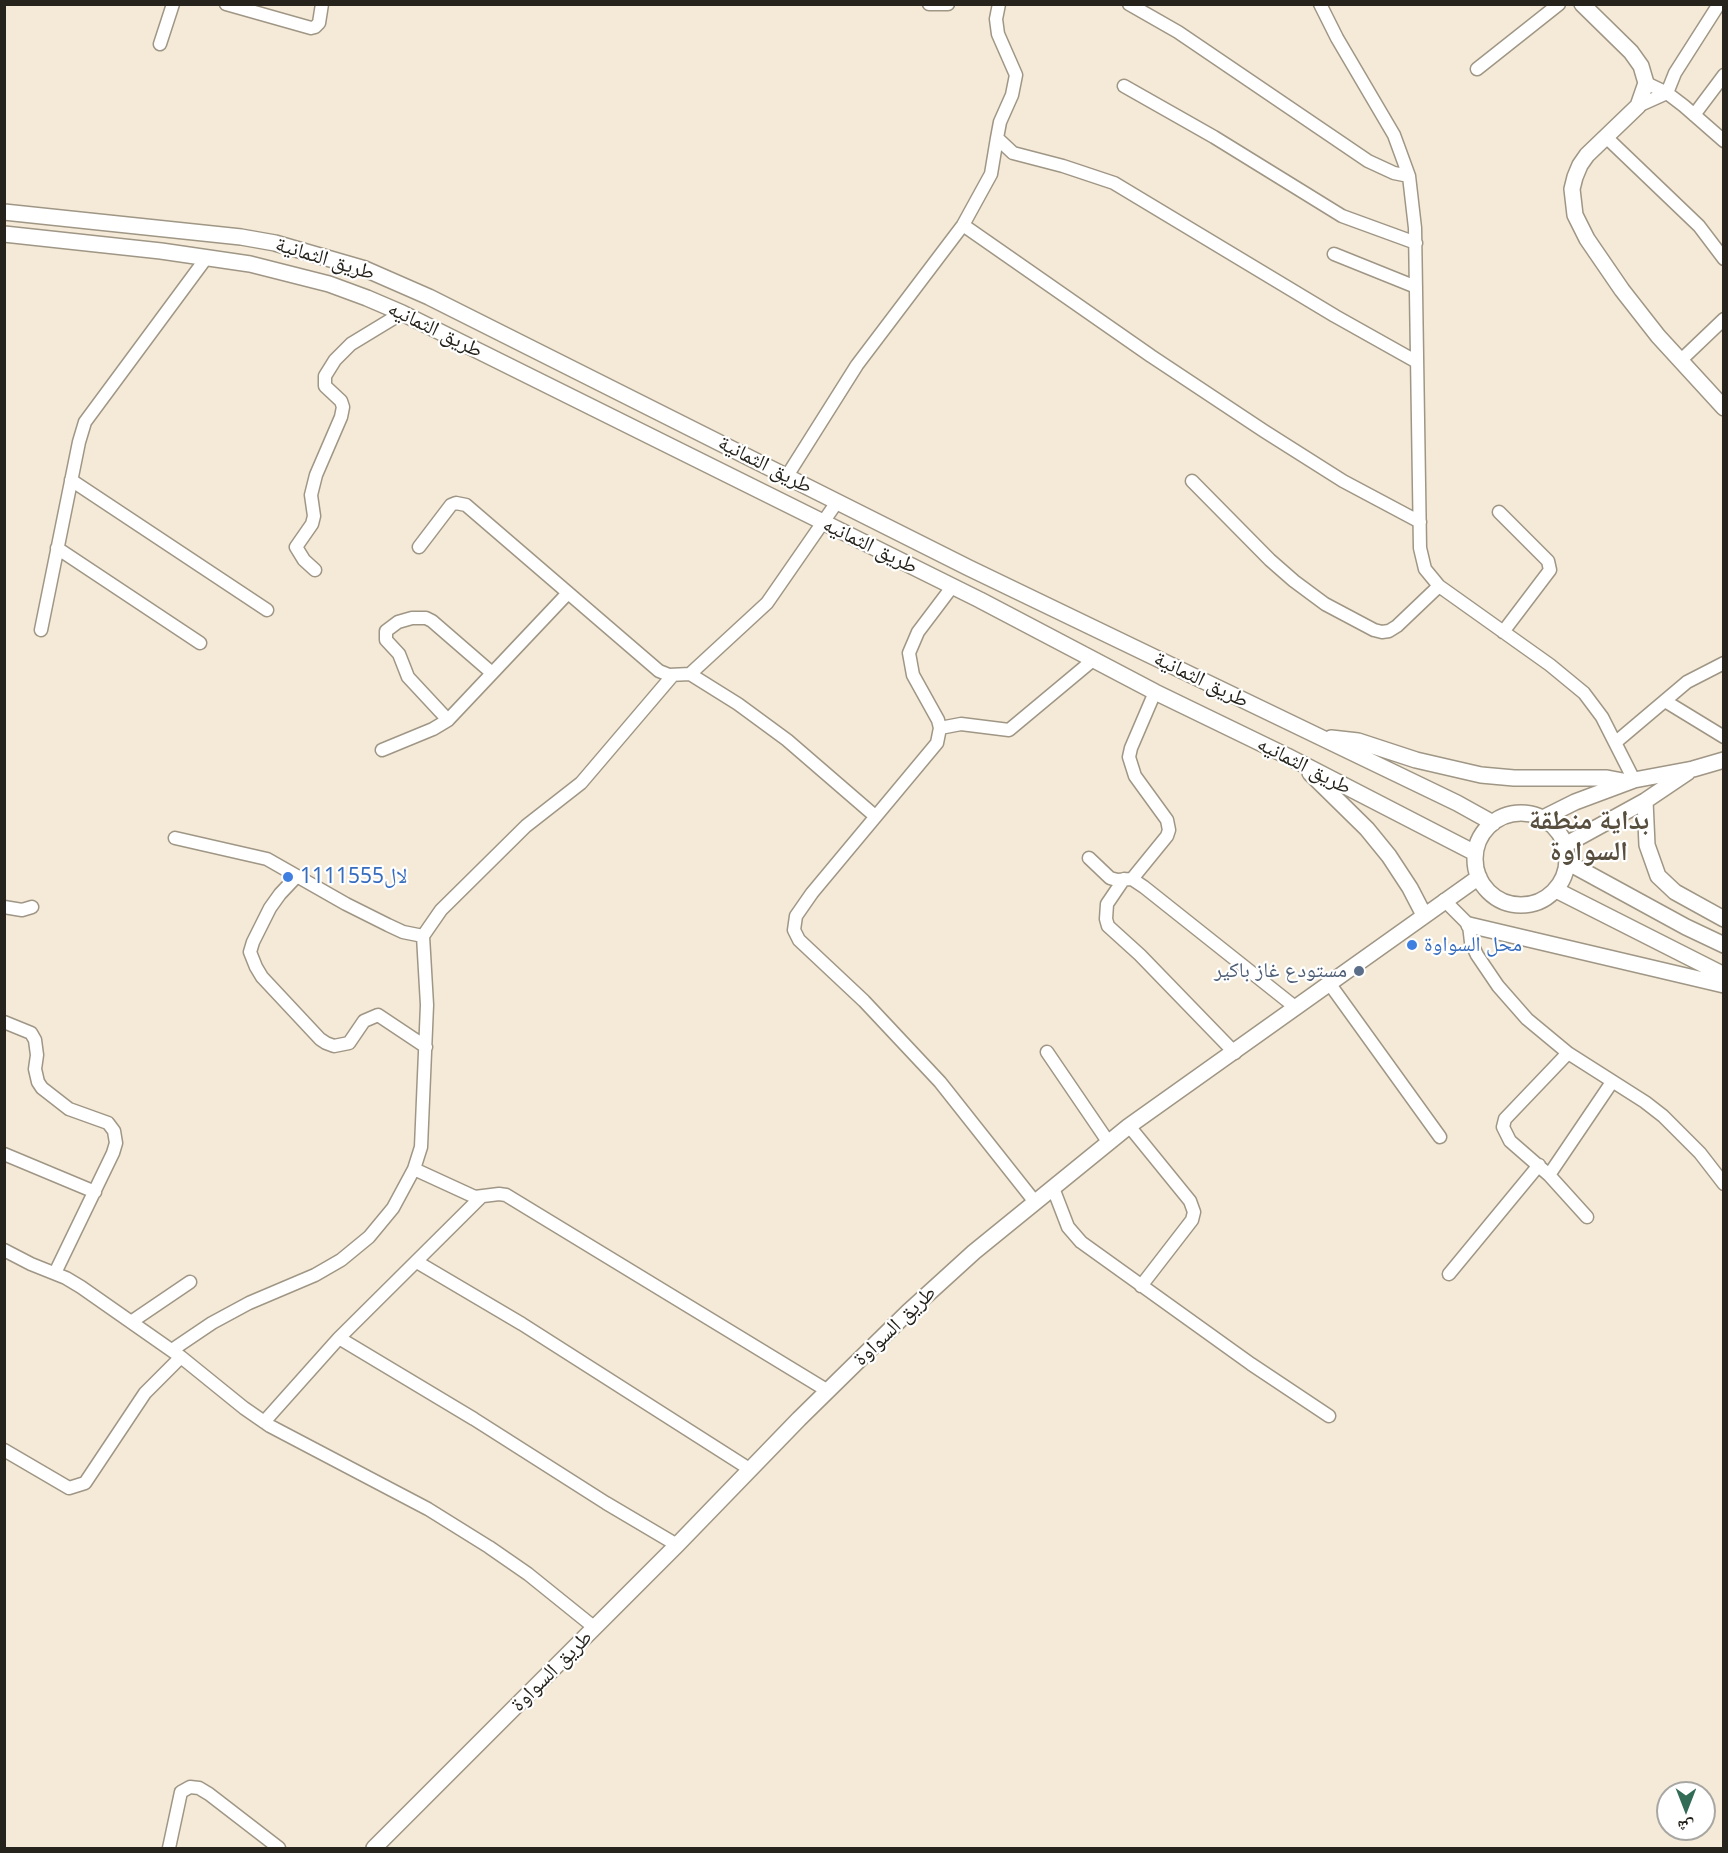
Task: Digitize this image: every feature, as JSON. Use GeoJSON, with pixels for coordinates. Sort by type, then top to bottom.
{"type":"FeatureCollection","features":[{"type":"Feature","properties":{"kind":"street"},"geometry":{"type":"LineString","coordinates":[[160,44],[173,4]]}},
{"type":"Feature","properties":{"kind":"street"},"geometry":{"type":"LineString","coordinates":[[226,4],[311,28],[319,23],[322,4]]}},
{"type":"Feature","properties":{"kind":"street"},"geometry":{"type":"LineString","coordinates":[[929,4],[948,4]]}},
{"type":"Feature","properties":{"kind":"street"},"geometry":{"type":"LineString","coordinates":[[787,476],[857,365],[963,225],[991,174],[1000,122],[1012,95],[1016,75],[998,34],[996,19],[999,4]]}},
{"type":"Feature","properties":{"kind":"street"},"geometry":{"type":"LineString","coordinates":[[1129,4],[1178,32],[1368,161],[1394,173],[1409,176]]}},
{"type":"Feature","properties":{"kind":"street"},"geometry":{"type":"LineString","coordinates":[[1320,4],[1337,38],[1394,135],[1409,176],[1416,243],[1420,548],[1425,569],[1439,585],[1550,665],[1584,693],[1602,717],[1616,742],[1631,781]]}},
{"type":"Feature","properties":{"kind":"street"},"geometry":{"type":"LineString","coordinates":[[1477,69],[1559,4]]}},
{"type":"Feature","properties":{"kind":"street"},"geometry":{"type":"LineString","coordinates":[[1582,4],[1631,52],[1641,66],[1646,83],[1638,106]]}},
{"type":"Feature","properties":{"kind":"street"},"geometry":{"type":"LineString","coordinates":[[1719,4],[1675,73],[1667,93],[1638,106],[1587,155],[1575,177],[1572,189],[1575,215],[1587,239],[1622,290],[1680,361],[1724,408]]}},
{"type":"Feature","properties":{"kind":"street"},"geometry":{"type":"LineString","coordinates":[[1694,115],[1724,75]]}},
{"type":"Feature","properties":{"kind":"street"},"geometry":{"type":"LineString","coordinates":[[1646,83],[1667,93],[1724,141]]}},
{"type":"Feature","properties":{"kind":"street"},"geometry":{"type":"LineString","coordinates":[[1124,86],[1214,137],[1342,216],[1416,243]]}},
{"type":"Feature","properties":{"kind":"street"},"geometry":{"type":"LineString","coordinates":[[1606,137],[1619,152],[1699,226],[1724,259]]}},
{"type":"Feature","properties":{"kind":"street"},"geometry":{"type":"LineString","coordinates":[[997,138],[1013,153],[1063,166],[1113,183],[1335,316],[1417,362]]}},
{"type":"Feature","properties":{"kind":"street","name":"طريق الثمانية"},"geometry":{"type":"LineString","coordinates":[[4,212],[241,237],[276,243],[365,269],[429,297],[969,568],[1457,803],[1493,823]]}},
{"type":"Feature","properties":{"kind":"street"},"geometry":{"type":"LineString","coordinates":[[963,225],[1142,350],[1264,431],[1343,482],[1420,522]]}},
{"type":"Feature","properties":{"kind":"street","name":"طريق الثمانيه"},"geometry":{"type":"LineString","coordinates":[[4,234],[250,264],[329,284],[402,313],[952,587],[1475,853]]}},
{"type":"Feature","properties":{"kind":"street"},"geometry":{"type":"LineString","coordinates":[[1334,254],[1416,287]]}},
{"type":"Feature","properties":{"kind":"street"},"geometry":{"type":"LineString","coordinates":[[41,630],[81,433],[90,414],[207,257]]}},
{"type":"Feature","properties":{"kind":"street"},"geometry":{"type":"LineString","coordinates":[[315,570],[304,560],[296,547],[312,524],[314,516],[311,495],[316,475],[341,417],[343,407],[341,401],[325,386],[325,376],[335,360],[351,344],[402,313]]}},
{"type":"Feature","properties":{"kind":"street"},"geometry":{"type":"LineString","coordinates":[[1680,361],[1724,320]]}},
{"type":"Feature","properties":{"kind":"street"},"geometry":{"type":"LineString","coordinates":[[71,480],[267,610]]}},
{"type":"Feature","properties":{"kind":"street"},"geometry":{"type":"LineString","coordinates":[[1192,481],[1270,560],[1294,581],[1325,604],[1374,630],[1389,631],[1397,626],[1439,585]]}},
{"type":"Feature","properties":{"kind":"street"},"geometry":{"type":"LineString","coordinates":[[690,674],[767,603],[837,502]]}},
{"type":"Feature","properties":{"kind":"street"},"geometry":{"type":"LineString","coordinates":[[418,547],[452,505],[456,503],[466,505],[659,671],[673,675],[690,674],[772,729],[875,816]]}},
{"type":"Feature","properties":{"kind":"street"},"geometry":{"type":"LineString","coordinates":[[1499,512],[1548,561],[1550,570],[1503,632]]}},
{"type":"Feature","properties":{"kind":"street"},"geometry":{"type":"LineString","coordinates":[[57,548],[200,643]]}},
{"type":"Feature","properties":{"kind":"street"},"geometry":{"type":"LineString","coordinates":[[952,587],[918,632],[909,653],[913,675],[936,713],[940,728],[937,743],[802,905],[794,923],[795,934],[864,1001],[940,1082],[1035,1202]]}},
{"type":"Feature","properties":{"kind":"street"},"geometry":{"type":"LineString","coordinates":[[382,750],[433,729],[448,720],[568,593]]}},
{"type":"Feature","properties":{"kind":"street"},"geometry":{"type":"LineString","coordinates":[[448,720],[408,677],[399,654],[386,640],[386,632],[398,622],[412,618],[426,618],[492,673]]}},
{"type":"Feature","properties":{"kind":"street"},"geometry":{"type":"LineString","coordinates":[[940,728],[961,724],[1009,730],[1093,660]]}},
{"type":"Feature","properties":{"kind":"street"},"geometry":{"type":"LineString","coordinates":[[1616,742],[1688,682],[1724,663]]}},
{"type":"Feature","properties":{"kind":"street"},"geometry":{"type":"LineString","coordinates":[[4,1450],[69,1488],[85,1483],[145,1393],[177,1353],[212,1323],[249,1303],[315,1275],[341,1260],[382,1224],[414,1169],[421,1147],[427,1005],[423,936],[441,910],[526,826],[581,783],[673,675]]}},
{"type":"Feature","properties":{"kind":"street"},"geometry":{"type":"LineString","coordinates":[[1155,692],[1131,748],[1129,758],[1135,776],[1167,820],[1169,830],[1167,836],[1107,904],[1106,919],[1108,926],[1140,955],[1235,1053]]}},
{"type":"Feature","properties":{"kind":"street"},"geometry":{"type":"LineString","coordinates":[[1665,701],[1724,737]]}},
{"type":"Feature","properties":{"kind":"street"},"geometry":{"type":"LineString","coordinates":[[1320,737],[1358,741],[1416,760],[1481,775],[1514,778],[1607,778],[1631,781]]}},
{"type":"Feature","properties":{"kind":"street"},"geometry":{"type":"LineString","coordinates":[[1543,818],[1575,802],[1631,781],[1693,769],[1724,760]]}},
{"type":"Feature","properties":{"kind":"street"},"geometry":{"type":"LineString","coordinates":[[1302,765],[1366,829],[1389,856],[1424,915]]}},
{"type":"Feature","properties":{"kind":"street"},"geometry":{"type":"LineString","coordinates":[[1565,845],[1645,801],[1693,769]]}},
{"type":"Feature","properties":{"kind":"street"},"geometry":{"type":"LineString","coordinates":[[1645,801],[1647,845],[1658,876],[1675,892],[1724,919]]}},
{"type":"Feature","properties":{"kind":"street"},"geometry":{"type":"LineString","coordinates":[[1517,813],[1543,818],[1552,825],[1565,845],[1568,862],[1566,872],[1556,890],[1537,903],[1514,905],[1492,895],[1479,877],[1475,866],[1478,842],[1493,823],[1504,816],[1517,813]]}},
{"type":"Feature","properties":{"kind":"street"},"geometry":{"type":"LineString","coordinates":[[175,838],[267,859],[388,925],[403,932],[423,936]]}},
{"type":"Feature","properties":{"kind":"street"},"geometry":{"type":"LineString","coordinates":[[1089,858],[1110,878],[1128,879],[1203,932],[1295,1007]]}},
{"type":"Feature","properties":{"kind":"street"},"geometry":{"type":"LineString","coordinates":[[1568,862],[1686,927],[1724,945]]}},
{"type":"Feature","properties":{"kind":"street"},"geometry":{"type":"LineString","coordinates":[[297,876],[280,894],[253,942],[250,952],[262,977],[326,1043],[334,1046],[349,1043],[364,1021],[378,1015],[426,1047]]}},
{"type":"Feature","properties":{"kind":"street","name":"طريق السواوة"},"geometry":{"type":"LineString","coordinates":[[374,1848],[828,1391],[951,1272],[1129,1126],[1235,1053],[1295,1007],[1479,877]]}},
{"type":"Feature","properties":{"kind":"street"},"geometry":{"type":"LineString","coordinates":[[1556,890],[1724,975]]}},
{"type":"Feature","properties":{"kind":"street"},"geometry":{"type":"LineString","coordinates":[[1444,900],[1470,926],[1724,985]]}},
{"type":"Feature","properties":{"kind":"street"},"geometry":{"type":"LineString","coordinates":[[4,907],[22,910],[32,907]]}},
{"type":"Feature","properties":{"kind":"street"},"geometry":{"type":"LineString","coordinates":[[1470,926],[1471,942],[1477,955],[1498,986],[1527,1019],[1568,1053],[1663,1116],[1700,1153],[1724,1184]]}},
{"type":"Feature","properties":{"kind":"street"},"geometry":{"type":"LineString","coordinates":[[1329,983],[1440,1137]]}},
{"type":"Feature","properties":{"kind":"street"},"geometry":{"type":"LineString","coordinates":[[4,1022],[31,1033],[38,1055],[35,1069],[42,1088],[69,1109],[108,1123],[112,1127],[116,1143],[55,1273]]}},
{"type":"Feature","properties":{"kind":"street"},"geometry":{"type":"LineString","coordinates":[[1047,1052],[1109,1143]]}},
{"type":"Feature","properties":{"kind":"street"},"geometry":{"type":"LineString","coordinates":[[1568,1053],[1503,1123],[1510,1141],[1539,1165],[1587,1217]]}},
{"type":"Feature","properties":{"kind":"street"},"geometry":{"type":"LineString","coordinates":[[1549,1175],[1612,1082]]}},
{"type":"Feature","properties":{"kind":"street"},"geometry":{"type":"LineString","coordinates":[[1129,1126],[1190,1201],[1194,1212],[1192,1220],[1141,1286]]}},
{"type":"Feature","properties":{"kind":"street"},"geometry":{"type":"LineString","coordinates":[[4,1154],[94,1192]]}},
{"type":"Feature","properties":{"kind":"street"},"geometry":{"type":"LineString","coordinates":[[1449,1274],[1539,1165]]}},
{"type":"Feature","properties":{"kind":"street"},"geometry":{"type":"LineString","coordinates":[[414,1169],[466,1194],[481,1197],[499,1194],[512,1198],[828,1391]]}},
{"type":"Feature","properties":{"kind":"street"},"geometry":{"type":"LineString","coordinates":[[1053,1188],[1073,1235],[1091,1250],[1329,1416]]}},
{"type":"Feature","properties":{"kind":"street"},"geometry":{"type":"LineString","coordinates":[[264,1422],[339,1338],[481,1197]]}},
{"type":"Feature","properties":{"kind":"street"},"geometry":{"type":"LineString","coordinates":[[4,1250],[81,1287],[177,1353],[264,1422],[428,1509],[465,1532],[528,1574],[595,1628]]}},
{"type":"Feature","properties":{"kind":"street"},"geometry":{"type":"LineString","coordinates":[[417,1263],[522,1324],[751,1470]]}},
{"type":"Feature","properties":{"kind":"street"},"geometry":{"type":"LineString","coordinates":[[131,1322],[190,1282]]}},
{"type":"Feature","properties":{"kind":"street"},"geometry":{"type":"LineString","coordinates":[[339,1338],[677,1545]]}},
{"type":"Feature","properties":{"kind":"street"},"geometry":{"type":"LineString","coordinates":[[170,1848],[181,1792],[190,1787],[199,1788],[209,1794],[279,1848]]}},
{"type":"Feature","properties":{"kind":"place","name":"1111555لال"},"geometry":{"type":"Point","coordinates":[288,877]}},
{"type":"Feature","properties":{"kind":"place","name":"محل السواوة"},"geometry":{"type":"Point","coordinates":[1412,945]}},
{"type":"Feature","properties":{"kind":"place","name":"مستودع غاز باكير"},"geometry":{"type":"Point","coordinates":[1359,971]}},
{"type":"Feature","properties":{"kind":"district","name":"بداية منطقة السواوة"},"geometry":{"type":"Point","coordinates":[1589,836]}}]}
